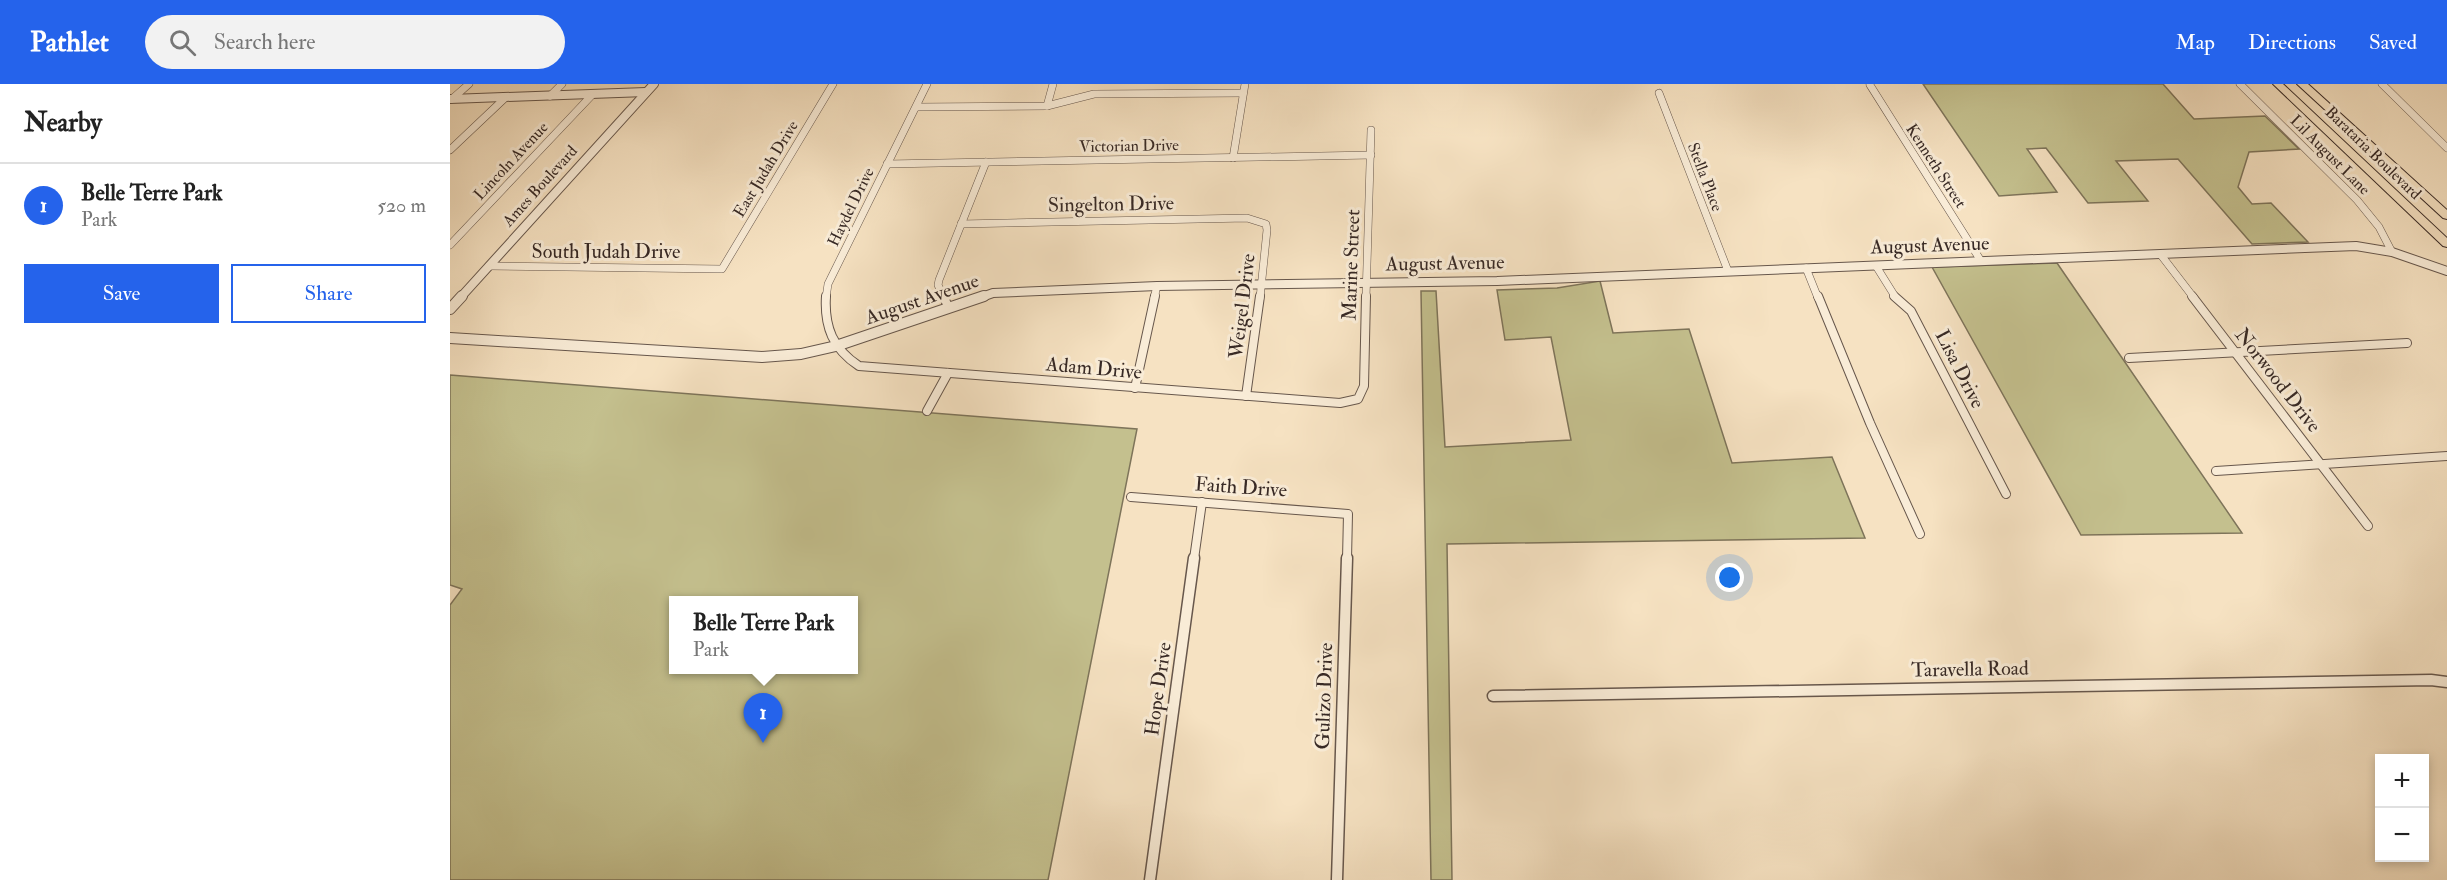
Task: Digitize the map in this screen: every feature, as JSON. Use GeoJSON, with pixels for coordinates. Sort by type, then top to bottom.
{"type":"FeatureCollection","features":[{"type":"Feature","properties":{"kind":"main road","name":"Barataria Boulevard"},"geometry":{"type":"LineString","coordinates":[[2278,84],[2447,244]]}},
{"type":"Feature","properties":{"kind":"main road","name":"Barataria Boulevard"},"geometry":{"type":"LineString","coordinates":[[2302,84],[2446,214]]}},
{"type":"Feature","properties":{"kind":"street"},"geometry":{"type":"LineString","coordinates":[[451,99],[469,84]]}},
{"type":"Feature","properties":{"kind":"street","name":"Lincoln Avenue"},"geometry":{"type":"LineString","coordinates":[[550,96],[562,84]]}},
{"type":"Feature","properties":{"kind":"street","name":"Ames Boulevard"},"geometry":{"type":"LineString","coordinates":[[450,309],[654,84]]}},
{"type":"Feature","properties":{"kind":"street","name":"East Judah Drive"},"geometry":{"type":"LineString","coordinates":[[722,269],[833,84]]}},
{"type":"Feature","properties":{"kind":"street","name":"Haydel Drive"},"geometry":{"type":"LineString","coordinates":[[836,346],[823,306],[828,284],[927,84]]}},
{"type":"Feature","properties":{"kind":"street"},"geometry":{"type":"LineString","coordinates":[[1047,106],[1053,84]]}},
{"type":"Feature","properties":{"kind":"street"},"geometry":{"type":"LineString","coordinates":[[1233,158],[1245,84]]}},
{"type":"Feature","properties":{"kind":"street","name":"Lil August Lane"},"geometry":{"type":"LineString","coordinates":[[2240,84],[2357,200],[2379,227],[2392,252]]}},
{"type":"Feature","properties":{"kind":"street"},"geometry":{"type":"LineString","coordinates":[[2382,84],[2447,148]]}},
{"type":"Feature","properties":{"kind":"street","name":"Kenneth Street"},"geometry":{"type":"LineString","coordinates":[[1870,85],[1981,261]]}},
{"type":"Feature","properties":{"kind":"street"},"geometry":{"type":"LineString","coordinates":[[451,99],[646,92]]}},
{"type":"Feature","properties":{"kind":"street"},"geometry":{"type":"LineString","coordinates":[[917,107],[1047,106],[1094,94],[1243,93]]}},
{"type":"Feature","properties":{"kind":"street","name":"Stella Place"},"geometry":{"type":"LineString","coordinates":[[1659,93],[1728,271]]}},
{"type":"Feature","properties":{"kind":"street","name":"Lincoln Avenue"},"geometry":{"type":"LineString","coordinates":[[450,245],[592,95]]}},
{"type":"Feature","properties":{"kind":"street"},"geometry":{"type":"LineString","coordinates":[[450,150],[505,98]]}},
{"type":"Feature","properties":{"kind":"street","name":"Marine Street"},"geometry":{"type":"LineString","coordinates":[[1358,399],[1364,386],[1371,130]]}},
{"type":"Feature","properties":{"kind":"street","name":"Victorian Drive"},"geometry":{"type":"LineString","coordinates":[[887,164],[1371,155]]}},
{"type":"Feature","properties":{"kind":"street"},"geometry":{"type":"LineString","coordinates":[[949,308],[938,285],[939,280],[986,162]]}},
{"type":"Feature","properties":{"kind":"street","name":"Singelton Drive"},"geometry":{"type":"LineString","coordinates":[[961,224],[1247,218],[1262,221]]}},
{"type":"Feature","properties":{"kind":"street","name":"Weigel Drive"},"geometry":{"type":"LineString","coordinates":[[1246,396],[1262,285],[1267,230],[1266,224],[1262,221]]}},
{"type":"Feature","properties":{"kind":"street","name":"August Avenue"},"geometry":{"type":"LineString","coordinates":[[450,338],[762,357],[801,354],[836,346],[993,293],[1156,286],[1497,281],[2356,246],[2392,252],[2444,268]]}},
{"type":"Feature","properties":{"kind":"street","name":"Norwood Drive"},"geometry":{"type":"LineString","coordinates":[[2161,255],[2368,526]]}},
{"type":"Feature","properties":{"kind":"street","name":"South Judah Drive"},"geometry":{"type":"LineString","coordinates":[[489,266],[722,269]]}},
{"type":"Feature","properties":{"kind":"street","name":"Lisa Drive"},"geometry":{"type":"LineString","coordinates":[[1876,266],[1893,295],[1911,311],[2006,494]]}},
{"type":"Feature","properties":{"kind":"street"},"geometry":{"type":"LineString","coordinates":[[1806,268],[1870,423],[1920,534]]}},
{"type":"Feature","properties":{"kind":"street"},"geometry":{"type":"LineString","coordinates":[[1135,388],[1156,286]]}},
{"type":"Feature","properties":{"kind":"street"},"geometry":{"type":"LineString","coordinates":[[2129,358],[2407,343]]}},
{"type":"Feature","properties":{"kind":"street","name":"Adam Drive"},"geometry":{"type":"LineString","coordinates":[[836,346],[846,359],[859,366],[1340,404],[1358,399]]}},
{"type":"Feature","properties":{"kind":"street"},"geometry":{"type":"LineString","coordinates":[[927,411],[948,373]]}},
{"type":"Feature","properties":{"kind":"street"},"geometry":{"type":"LineString","coordinates":[[2216,471],[2447,456]]}},
{"type":"Feature","properties":{"kind":"street","name":"Faith Drive"},"geometry":{"type":"LineString","coordinates":[[1131,497],[1347,514]]}},
{"type":"Feature","properties":{"kind":"street","name":"Hope Drive"},"geometry":{"type":"LineString","coordinates":[[1150,880],[1202,502]]}},
{"type":"Feature","properties":{"kind":"street","name":"Gulizo Drive"},"geometry":{"type":"LineString","coordinates":[[1337,880],[1347,514]]}},
{"type":"Feature","properties":{"kind":"street","name":"Taravella Road"},"geometry":{"type":"LineString","coordinates":[[1493,696],[2410,680],[2447,682]]}},
{"type":"Feature","properties":{"kind":"shaded area"},"geometry":{"type":"Polygon","coordinates":[[[1923,84],[2163,84],[2194,119],[2265,116],[2299,149],[2249,152],[2238,187],[2252,204],[2271,203],[2308,242],[2252,244],[2178,159],[2116,161],[2148,201],[2088,203],[2046,148],[2027,149],[2057,192],[1999,196],[1923,84]]]}},
{"type":"Feature","properties":{"kind":"shaded area"},"geometry":{"type":"Polygon","coordinates":[[[2057,263],[2242,533],[2081,535],[1932,267],[2057,263]]]}},
{"type":"Feature","properties":{"kind":"shaded area"},"geometry":{"type":"Polygon","coordinates":[[[1600,281],[1613,333],[1689,329],[1732,463],[1832,457],[1865,538],[1447,544],[1452,880],[1431,880],[1421,291],[1436,291],[1445,447],[1571,440],[1551,337],[1505,340],[1497,290],[1557,288],[1600,281]]]}},
{"type":"Feature","properties":{"kind":"shaded area"},"geometry":{"type":"Polygon","coordinates":[[[450,375],[1137,429],[1048,880],[450,880],[450,605],[462,589],[450,585],[450,375]]]}},
{"type":"Feature","properties":{"kind":"place","name":"Belle Terre Park"},"geometry":{"type":"Point","coordinates":[763,743]}}]}
